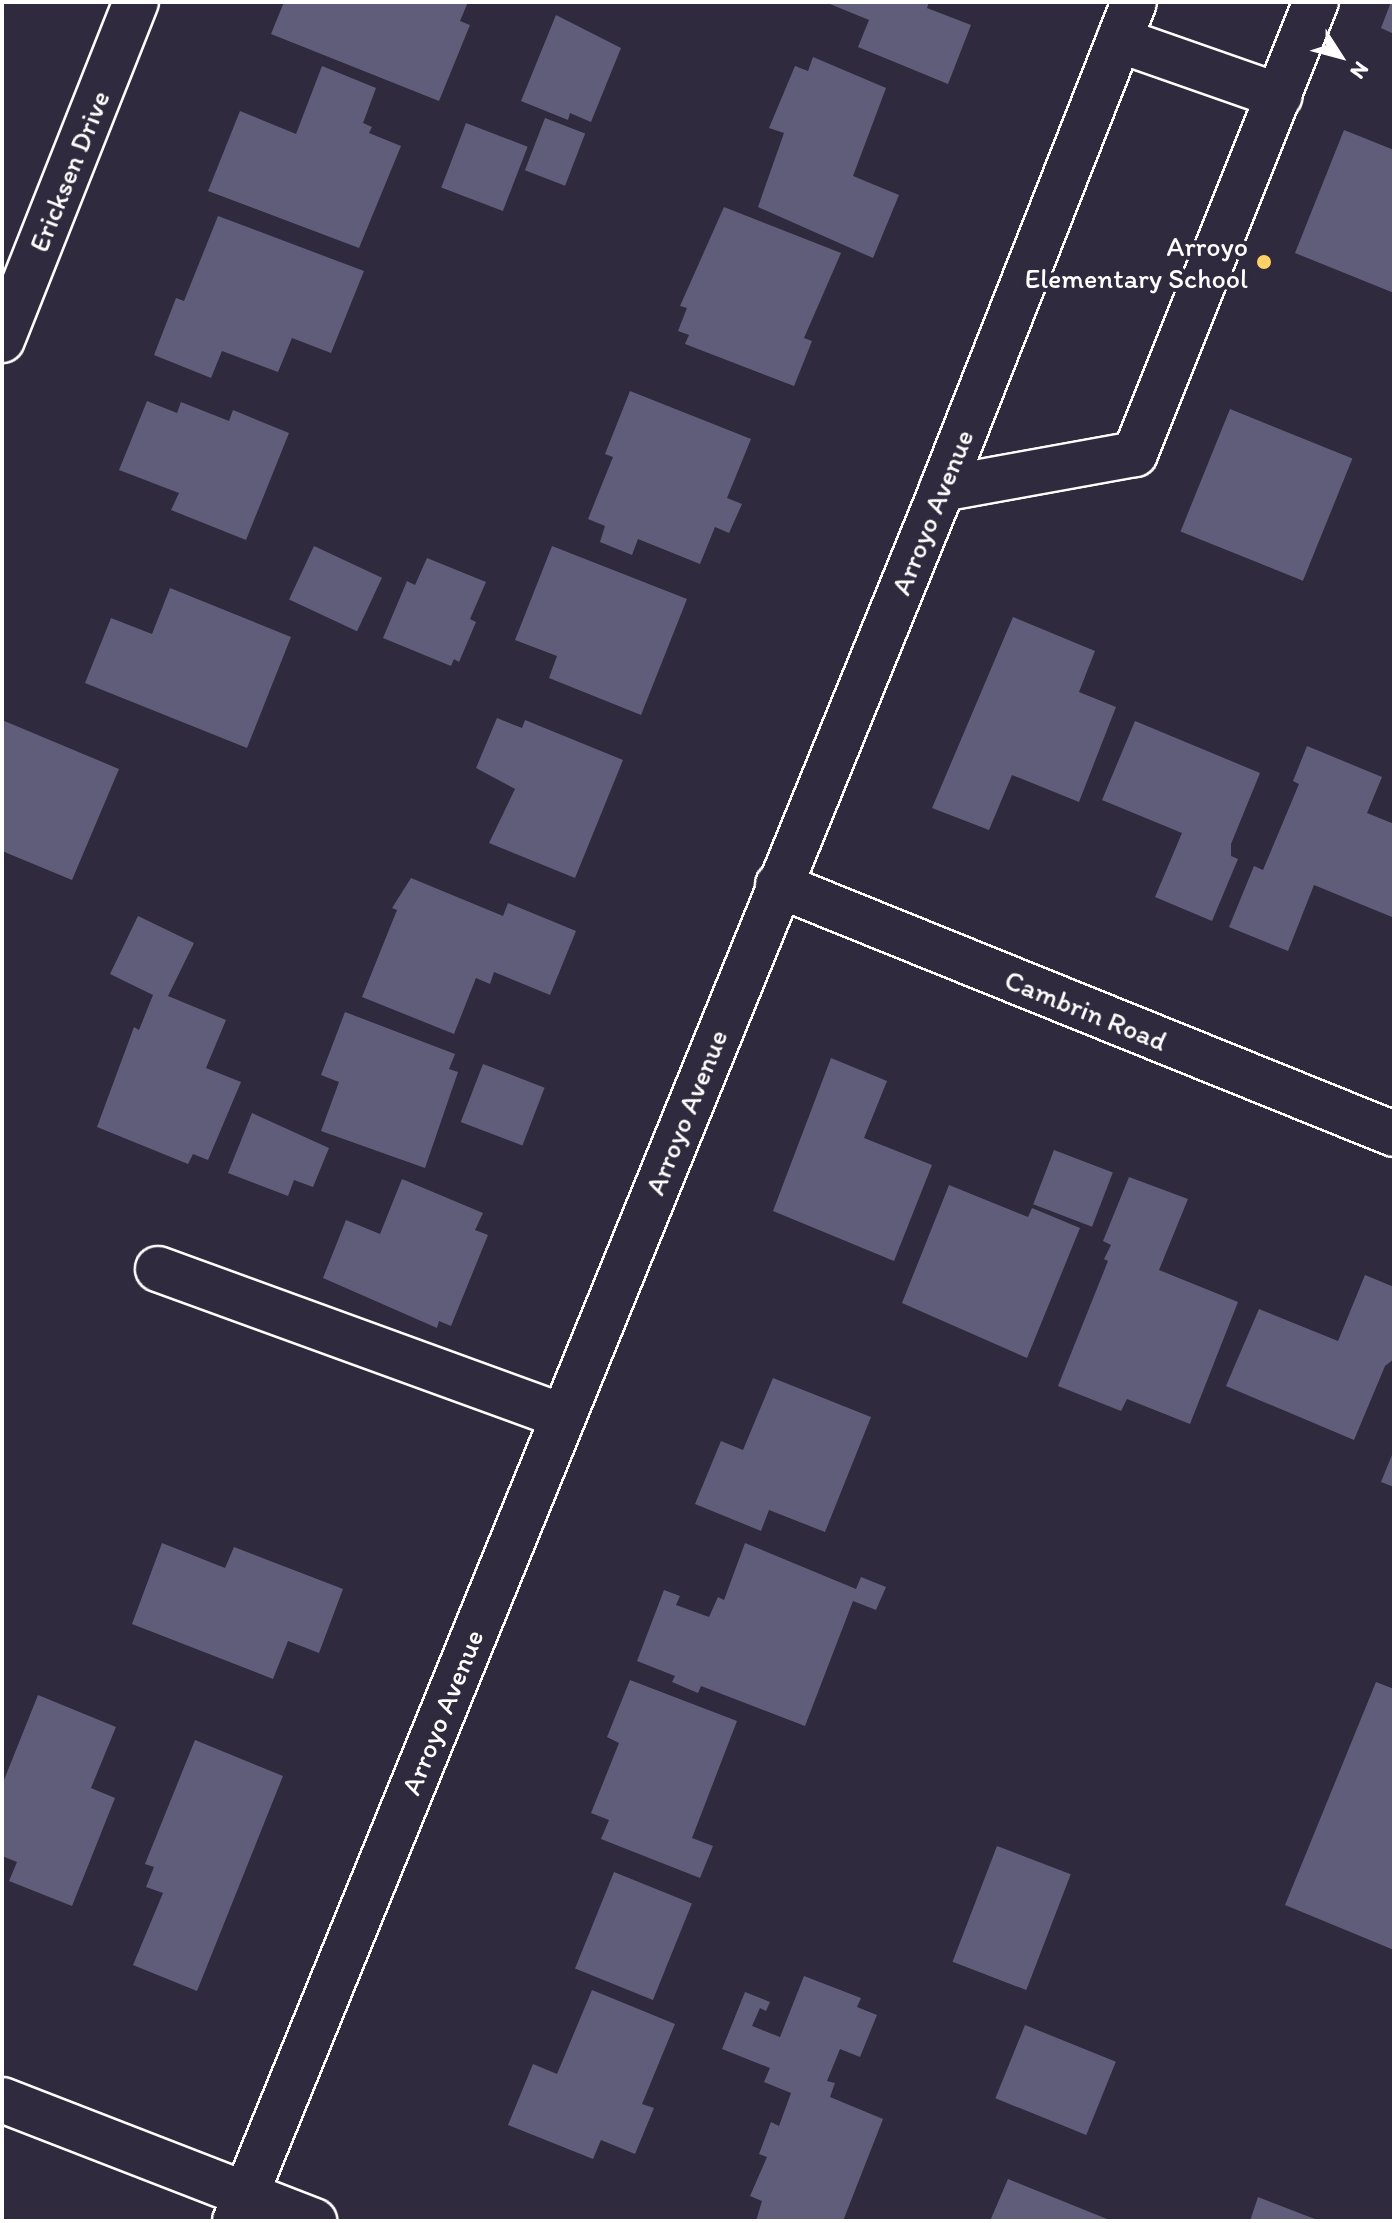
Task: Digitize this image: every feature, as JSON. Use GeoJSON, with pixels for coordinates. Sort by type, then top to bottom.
{"type":"FeatureCollection","features":[{"type":"Feature","properties":{"kind":"street","name":"Ericksen Drive"},"geometry":{"type":"LineString","coordinates":[[2,340],[136,2]]}},
{"type":"Feature","properties":{"kind":"street"},"geometry":{"type":"LineString","coordinates":[[942,489],[1135,454],[1316,2]]}},
{"type":"Feature","properties":{"kind":"street"},"geometry":{"type":"LineString","coordinates":[[1127,21],[1279,96]]}},
{"type":"Feature","properties":{"kind":"street","name":"Arroyo Avenue"},"geometry":{"type":"LineString","coordinates":[[240,2207],[942,489],[1127,21]]}},
{"type":"Feature","properties":{"kind":"street","name":"Cambrin Road"},"geometry":{"type":"LineString","coordinates":[[778,885],[1394,1134]]}},
{"type":"Feature","properties":{"kind":"street"},"geometry":{"type":"LineString","coordinates":[[158,1269],[562,1416]]}},
{"type":"Feature","properties":{"kind":"street"},"geometry":{"type":"LineString","coordinates":[[2,2100],[240,2207],[314,2221]]}},
{"type":"Feature","properties":{"kind":"building"},"geometry":{"type":"Polygon","coordinates":[[[284,2],[468,2],[460,21],[470,25],[439,101],[271,34],[284,2]]]}},
{"type":"Feature","properties":{"kind":"building"},"geometry":{"type":"Polygon","coordinates":[[[825,2],[929,2],[927,8],[971,25],[948,84],[858,47],[869,20],[825,2]]]}},
{"type":"Feature","properties":{"kind":"building"},"geometry":{"type":"Polygon","coordinates":[[[1391,2],[1394,2],[1394,34],[1381,28],[1391,2]]]}},
{"type":"Feature","properties":{"kind":"building"},"geometry":{"type":"Polygon","coordinates":[[[556,15],[621,48],[591,122],[570,113],[568,120],[521,101],[556,15]]]}},
{"type":"Feature","properties":{"kind":"building"},"geometry":{"type":"Polygon","coordinates":[[[813,57],[886,88],[853,176],[899,195],[873,258],[758,207],[784,133],[769,128],[795,66],[808,71],[813,57]]]}},
{"type":"Feature","properties":{"kind":"building"},"geometry":{"type":"Polygon","coordinates":[[[322,66],[376,88],[363,123],[372,127],[369,133],[401,146],[359,248],[208,191],[240,111],[296,134],[322,66]]]}},
{"type":"Feature","properties":{"kind":"building"},"geometry":{"type":"Polygon","coordinates":[[[545,118],[585,133],[565,186],[525,170],[545,118]]]}},
{"type":"Feature","properties":{"kind":"building"},"geometry":{"type":"Polygon","coordinates":[[[466,123],[528,147],[503,211],[441,187],[466,123]]]}},
{"type":"Feature","properties":{"kind":"building"},"geometry":{"type":"Polygon","coordinates":[[[1344,130],[1394,150],[1394,293],[1295,253],[1344,130]]]}},
{"type":"Feature","properties":{"kind":"building"},"geometry":{"type":"Polygon","coordinates":[[[724,207],[841,253],[804,338],[812,341],[794,386],[685,344],[689,335],[678,331],[687,308],[680,306],[724,207]]]}},
{"type":"Feature","properties":{"kind":"building"},"geometry":{"type":"Polygon","coordinates":[[[218,216],[364,271],[331,353],[292,338],[278,372],[222,351],[211,378],[154,355],[176,298],[184,301],[218,216]]]}},
{"type":"Feature","properties":{"kind":"building"},"geometry":{"type":"Polygon","coordinates":[[[630,391],[751,439],[727,498],[742,504],[729,533],[715,527],[700,564],[638,539],[632,555],[600,542],[605,526],[588,519],[613,457],[605,454],[630,391]]]}},
{"type":"Feature","properties":{"kind":"building"},"geometry":{"type":"Polygon","coordinates":[[[147,401],[177,413],[181,402],[229,421],[233,410],[289,433],[246,540],[171,510],[179,493],[119,470],[147,401]]]}},
{"type":"Feature","properties":{"kind":"building"},"geometry":{"type":"Polygon","coordinates":[[[1230,409],[1352,458],[1303,581],[1181,531],[1230,409]]]}},
{"type":"Feature","properties":{"kind":"building"},"geometry":{"type":"Polygon","coordinates":[[[314,546],[382,578],[357,631],[289,599],[314,546]]]}},
{"type":"Feature","properties":{"kind":"building"},"geometry":{"type":"Polygon","coordinates":[[[552,546],[687,599],[641,715],[549,678],[557,656],[515,640],[552,546]]]}},
{"type":"Feature","properties":{"kind":"building"},"geometry":{"type":"Polygon","coordinates":[[[427,558],[486,582],[470,619],[476,622],[459,662],[454,659],[451,666],[383,638],[407,581],[415,585],[427,558]]]}},
{"type":"Feature","properties":{"kind":"building"},"geometry":{"type":"Polygon","coordinates":[[[170,588],[291,637],[247,748],[85,683],[111,618],[152,634],[170,588]]]}},
{"type":"Feature","properties":{"kind":"building"},"geometry":{"type":"Polygon","coordinates":[[[1013,617],[1095,651],[1079,692],[1116,707],[1079,802],[1012,775],[989,830],[932,808],[1013,617]]]}},
{"type":"Feature","properties":{"kind":"building"},"geometry":{"type":"Polygon","coordinates":[[[497,718],[522,728],[525,720],[623,760],[575,878],[489,843],[515,789],[476,768],[497,718]]]}},
{"type":"Feature","properties":{"kind":"building"},"geometry":{"type":"Polygon","coordinates":[[[2,720],[119,769],[72,880],[2,851],[2,720]]]}},
{"type":"Feature","properties":{"kind":"building"},"geometry":{"type":"Polygon","coordinates":[[[1135,721],[1260,773],[1231,844],[1231,856],[1238,859],[1212,921],[1155,897],[1182,833],[1102,800],[1135,721]]]}},
{"type":"Feature","properties":{"kind":"building"},"geometry":{"type":"Polygon","coordinates":[[[1307,746],[1382,777],[1367,813],[1394,824],[1394,911],[1392,917],[1314,885],[1288,951],[1229,927],[1254,866],[1263,870],[1299,784],[1293,781],[1307,746]]]}},
{"type":"Feature","properties":{"kind":"building"},"geometry":{"type":"Polygon","coordinates":[[[411,878],[503,916],[508,903],[576,931],[550,995],[494,972],[490,984],[476,978],[454,1034],[362,997],[397,910],[392,908],[411,878]]]}},
{"type":"Feature","properties":{"kind":"building"},"geometry":{"type":"Polygon","coordinates":[[[138,916],[194,943],[168,996],[226,1020],[206,1068],[241,1082],[208,1160],[193,1154],[188,1164],[97,1127],[134,1027],[139,1030],[153,995],[110,974],[138,916]]]}},
{"type":"Feature","properties":{"kind":"building"},"geometry":{"type":"Polygon","coordinates":[[[345,1012],[455,1054],[449,1069],[458,1072],[425,1168],[321,1131],[339,1082],[321,1075],[345,1012]]]}},
{"type":"Feature","properties":{"kind":"building"},"geometry":{"type":"Polygon","coordinates":[[[831,1058],[887,1081],[864,1138],[932,1165],[894,1261],[773,1211],[831,1058]]]}},
{"type":"Feature","properties":{"kind":"building"},"geometry":{"type":"Polygon","coordinates":[[[483,1064],[545,1088],[522,1146],[461,1122],[483,1064]]]}},
{"type":"Feature","properties":{"kind":"building"},"geometry":{"type":"Polygon","coordinates":[[[252,1113],[329,1148],[313,1187],[294,1180],[288,1196],[228,1173],[252,1113]]]}},
{"type":"Feature","properties":{"kind":"building"},"geometry":{"type":"Polygon","coordinates":[[[1054,1150],[1113,1173],[1092,1227],[1033,1204],[1054,1150]]]}},
{"type":"Feature","properties":{"kind":"building"},"geometry":{"type":"Polygon","coordinates":[[[1129,1177],[1188,1199],[1159,1270],[1238,1302],[1190,1424],[1127,1399],[1121,1411],[1058,1386],[1108,1261],[1104,1259],[1111,1245],[1103,1241],[1129,1177]]]}},
{"type":"Feature","properties":{"kind":"building"},"geometry":{"type":"Polygon","coordinates":[[[402,1179],[483,1213],[475,1230],[488,1235],[451,1326],[439,1321],[437,1328],[323,1278],[346,1220],[380,1234],[402,1179]]]}},
{"type":"Feature","properties":{"kind":"building"},"geometry":{"type":"Polygon","coordinates":[[[949,1185],[1028,1217],[1032,1208],[1080,1228],[1027,1358],[902,1303],[949,1185]]]}},
{"type":"Feature","properties":{"kind":"building"},"geometry":{"type":"Polygon","coordinates":[[[1365,1275],[1394,1287],[1394,1359],[1385,1366],[1354,1440],[1226,1386],[1259,1309],[1338,1341],[1365,1275]]]}},
{"type":"Feature","properties":{"kind":"building"},"geometry":{"type":"Polygon","coordinates":[[[773,1378],[871,1417],[825,1532],[769,1510],[761,1531],[695,1504],[721,1441],[743,1450],[773,1378]]]}},
{"type":"Feature","properties":{"kind":"building"},"geometry":{"type":"Polygon","coordinates":[[[1394,1450],[1394,1487],[1381,1482],[1394,1450]]]}},
{"type":"Feature","properties":{"kind":"building"},"geometry":{"type":"Polygon","coordinates":[[[162,1543],[225,1568],[234,1547],[343,1589],[319,1653],[288,1641],[273,1679],[132,1624],[162,1543]]]}},
{"type":"Feature","properties":{"kind":"building"},"geometry":{"type":"Polygon","coordinates":[[[745,1543],[856,1589],[861,1577],[886,1587],[876,1610],[853,1601],[805,1726],[701,1686],[698,1693],[672,1682],[675,1676],[637,1661],[664,1590],[680,1596],[676,1605],[709,1617],[718,1597],[724,1600],[745,1543]]]}},
{"type":"Feature","properties":{"kind":"building"},"geometry":{"type":"Polygon","coordinates":[[[630,1680],[737,1721],[692,1838],[713,1846],[700,1878],[601,1839],[609,1820],[591,1813],[619,1743],[607,1737],[630,1680]]]}},
{"type":"Feature","properties":{"kind":"building"},"geometry":{"type":"Polygon","coordinates":[[[1376,1682],[1394,1689],[1394,1950],[1285,1905],[1376,1682]]]}},
{"type":"Feature","properties":{"kind":"building"},"geometry":{"type":"Polygon","coordinates":[[[38,1695],[116,1727],[91,1788],[115,1798],[72,1906],[9,1881],[17,1862],[2,1856],[2,1785],[38,1695]]]}},
{"type":"Feature","properties":{"kind":"building"},"geometry":{"type":"Polygon","coordinates":[[[195,1740],[283,1776],[197,1991],[133,1965],[163,1893],[146,1887],[154,1867],[145,1864],[195,1740]]]}},
{"type":"Feature","properties":{"kind":"building"},"geometry":{"type":"Polygon","coordinates":[[[997,1846],[1071,1874],[1026,1990],[953,1962],[997,1846]]]}},
{"type":"Feature","properties":{"kind":"building"},"geometry":{"type":"Polygon","coordinates":[[[614,1872],[692,1903],[653,2000],[575,1968],[614,1872]]]}},
{"type":"Feature","properties":{"kind":"building"},"geometry":{"type":"Polygon","coordinates":[[[804,1976],[861,1998],[857,2007],[877,2015],[860,2057],[840,2049],[827,2081],[835,2083],[830,2097],[883,2119],[843,2221],[756,2221],[762,2201],[750,2196],[767,2157],[759,2154],[771,2122],[779,2126],[791,2093],[764,2082],[770,2068],[722,2049],[745,1992],[770,2002],[766,2011],[760,2008],[752,2026],[780,2037],[804,1976]]]}},
{"type":"Feature","properties":{"kind":"building"},"geometry":{"type":"Polygon","coordinates":[[[592,1990],[675,2024],[642,2104],[654,2108],[635,2154],[601,2140],[593,2159],[508,2125],[533,2064],[557,2074],[592,1990]]]}},
{"type":"Feature","properties":{"kind":"building"},"geometry":{"type":"Polygon","coordinates":[[[1025,2025],[1116,2062],[1086,2135],[995,2098],[1025,2025]]]}},
{"type":"Feature","properties":{"kind":"building"},"geometry":{"type":"Polygon","coordinates":[[[1008,2179],[1112,2221],[990,2221],[1008,2179]]]}},
{"type":"Feature","properties":{"kind":"building"},"geometry":{"type":"Polygon","coordinates":[[[1258,2197],[1320,2221],[1250,2221],[1258,2197]]]}},
{"type":"Feature","properties":{"kind":"place","name":"Arroyo Elementary School"},"geometry":{"type":"Point","coordinates":[1264,262]}}]}
